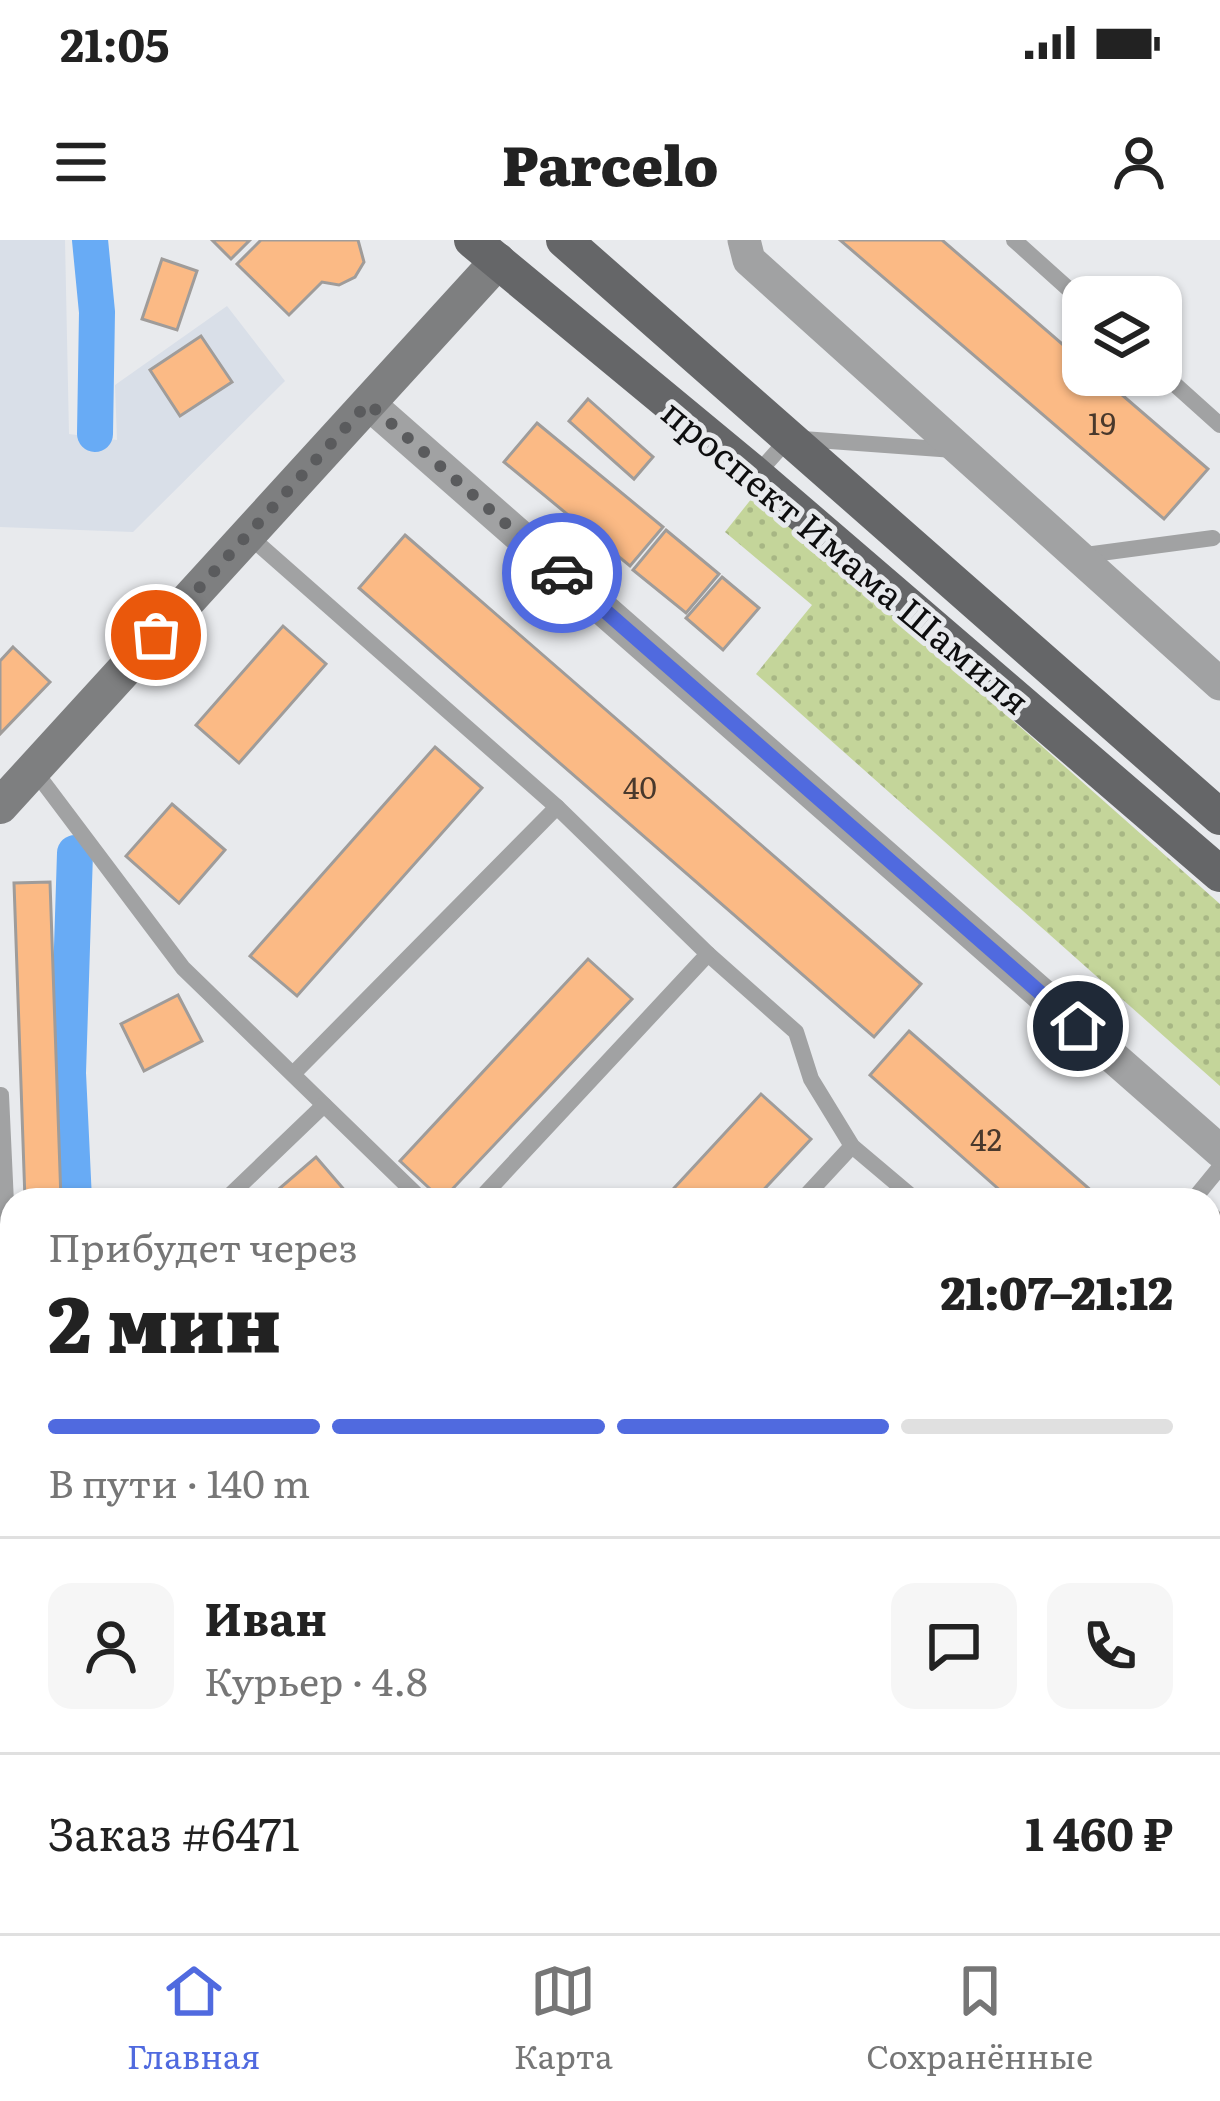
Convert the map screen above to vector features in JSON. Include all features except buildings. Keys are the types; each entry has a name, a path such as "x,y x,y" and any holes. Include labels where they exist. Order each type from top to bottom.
{"main road":[{"name":"проспект Имама Шамиля","path":"564,240 1220,817"},
{"name":"проспект Имама Шамиля","path":"497,245 1220,874"}],"street":[{"path":"744,240 749,260 1220,684"},
{"path":"0,806 368,403 497,245"},
{"path":"368,403 1220,1151"}],"lane":[{"path":"1014,240 1062,283"},
{"path":"1182,391 1220,425"},
{"path":"756,475 789,438 961,451"},
{"path":"248,534 557,807 796,1032 811,1079 852,1146 902,1188"},
{"path":"1078,556 1218,538"},
{"path":"34,769 183,968 410,1188"},
{"path":"293,1074 557,807"},
{"path":"490,1188 708,954"},
{"path":"0,1076 5,1188"},
{"path":"238,1188 325,1105"},
{"path":"813,1188 852,1146"}],"shaded area":[{"path":"0,240 65,240 69,434 117,440 115,385 227,306 285,381 133,532 0,527"}],"green space":[{"path":"756,493 1220,904 1220,1086 756,674 812,605 725,532"}],"waterway":[{"path":"90,240 97,312 95,434"},
{"path":"73,1188 68,1073 75,853"}],"way so far":[{"path":"156,635 368,403 562,573"}],"route":[{"path":"562,573 1078,1026"}]}
